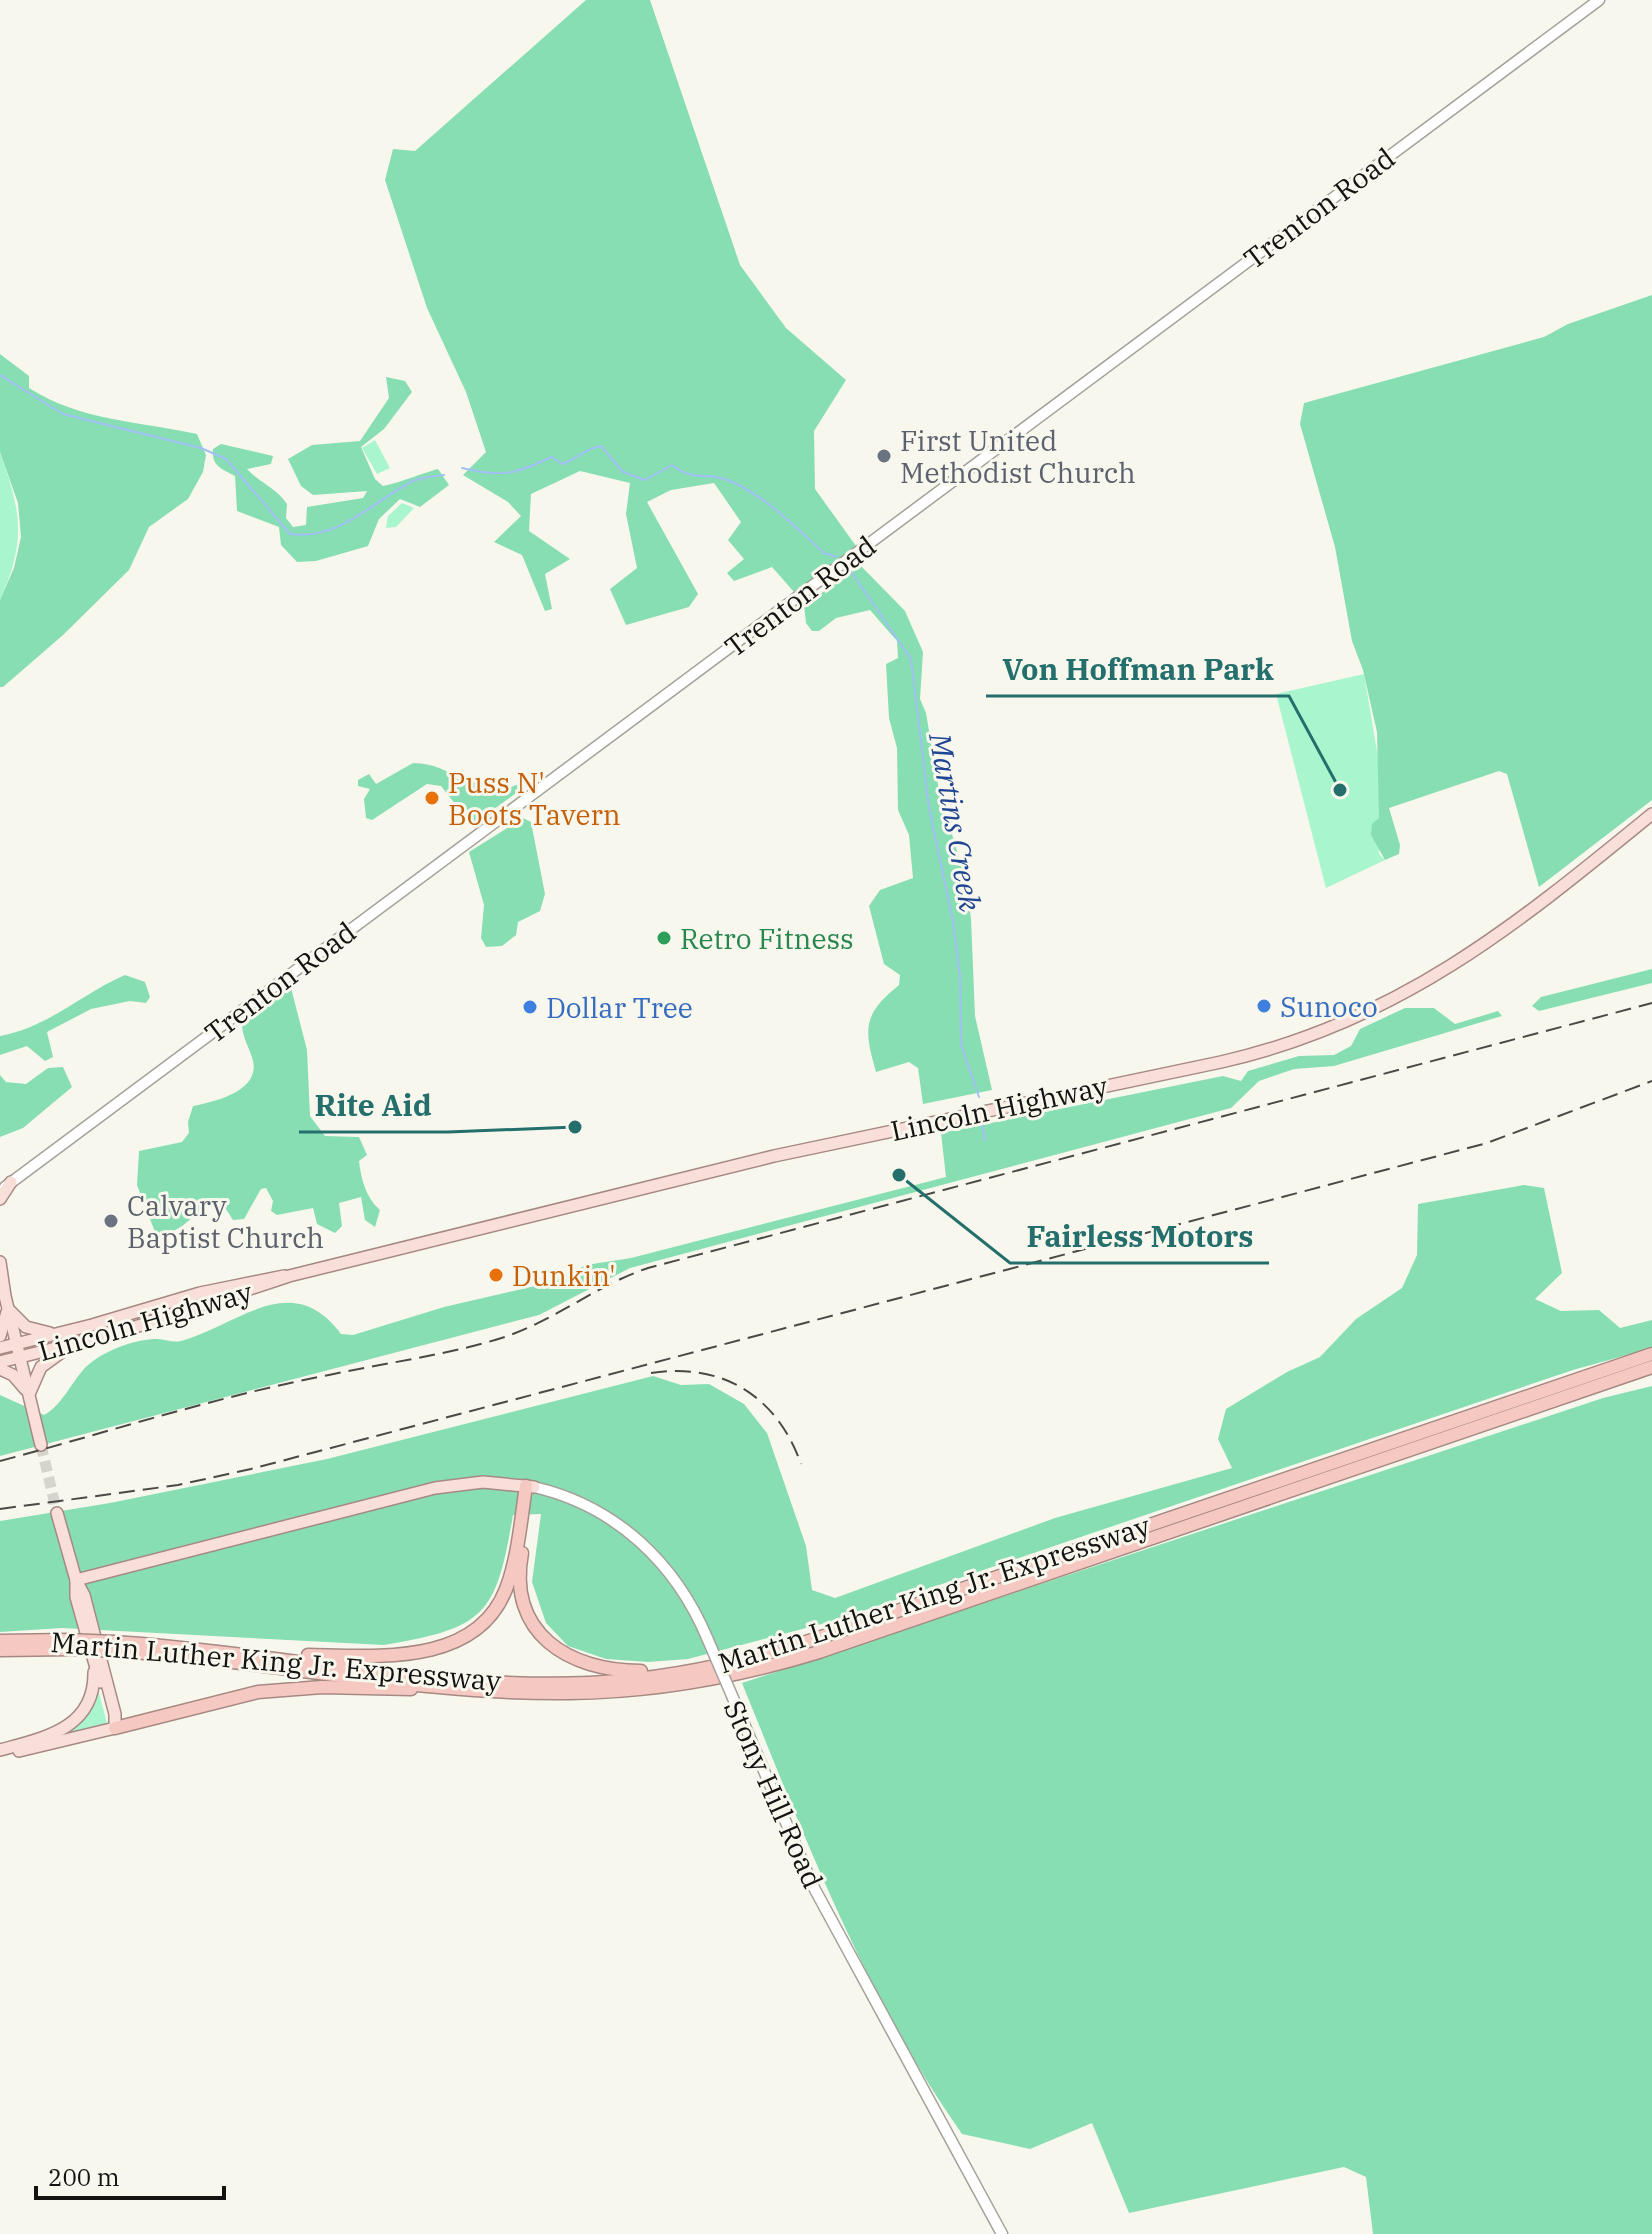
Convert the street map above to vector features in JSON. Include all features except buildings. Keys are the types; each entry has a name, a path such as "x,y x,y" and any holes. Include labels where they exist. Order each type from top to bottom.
{"highway":[{"name":"Martin Luther King Jr. Expressway","path":"0,1641 230,1653 521,1683 613,1681 704,1669 815,1639 1652,1354"},
{"name":"Martin Luther King Jr. Expressway","path":"115,1647 498,1691 567,1693 637,1690 774,1665 1652,1367"},
{"path":"530,1486 519,1584 529,1617 547,1642 570,1658 607,1669 704,1669"},
{"path":"230,1653 392,1655 437,1648 464,1637 492,1614 505,1591 530,1486"},
{"name":"Martin Luther King Jr. Expressway","path":"0,1650 70,1645"},
{"path":"115,1728 218,1700 273,1690 339,1687 498,1691"}],"main road":[{"name":"Trenton Road","path":"4,1186 1599,0"},
{"name":"Lincoln Highway","path":"0,1362 72,1345 289,1276 774,1156 1221,1062 1283,1046 1371,1011 1456,965 1518,923 1652,814"},
{"path":"0,1199 4,1186"},
{"path":"0,1262 4,1297 41,1445"},
{"name":"Lincoln Highway","path":"0,1348 268,1276 289,1276"},
{"path":"4,1297 26,1327 61,1333"},
{"path":"0,1336 4,1297"},
{"path":"29,1396 33,1380 41,1367 72,1345"},
{"path":"0,1369 19,1380 29,1396"},
{"name":"Stony Hill Road","path":"76,1580 447,1485 483,1482 530,1486 595,1509 641,1541 677,1582 708,1640 831,1920 1002,2234"},
{"path":"57,1513 76,1580 84,1595 115,1714 115,1728"},
{"path":"76,1580 76,1597 93,1664 115,1728"},
{"path":"0,1753 53,1735 74,1723 92,1695 93,1664"},
{"path":"0,1753 115,1728"}],"green space":[{"path":"586,0 650,0 740,265 786,328 846,380 814,431 815,489 856,546 794,592 772,567 734,581 727,573 744,559 728,540 741,522 714,483 671,490 647,502 698,594 689,607 626,625 610,589 637,568 626,514 630,483 580,471 531,494 529,531 570,559 545,574 552,609 545,611 522,555 494,542 521,516 508,502 463,475 486,452 466,392 427,308 385,180 393,149 415,151"},
{"path":"1652,295 1652,800 1539,887 1507,774 1499,771 1389,808 1400,845 1399,854 1385,860 1371,835 1372,824 1379,818 1377,732 1363,670 1352,641 1335,547 1300,424 1304,403 1544,337 1568,324"},
{"path":"0,354 29,376 29,388 49,399 89,414 197,434 206,455 203,472 188,499 149,527 129,570 63,635 3,687 0,687 0,600 14,568 21,537 18,503 0,452"},
{"path":"386,377 405,381 412,392 384,429 361,447 375,479 383,486 438,469 449,485 420,507 400,499 379,519 368,546 316,561 297,562 281,545 279,527 237,511 235,476 216,463 213,449 221,444 273,456 271,464 247,469 283,498 287,504 286,518 293,527 306,525 307,507 363,498 367,491 313,495 301,486 288,459 312,445 360,441 389,398"},
{"path":"375,440 390,468 377,474 362,448"},
{"path":"0,452 13,492 18,526 14,560 0,600"},
{"path":"402,503 414,508 396,527 386,528 388,516"},
{"path":"861,566 905,611 923,652 920,699 926,713 939,790 964,875 971,918 975,1016 992,1090 923,1104 918,1068 909,1062 876,1072 868,1033 872,1014 899,985 900,975 884,964 869,906 880,890 913,878 909,835 898,810 897,748 889,718 886,664 898,658 897,641 870,610 836,618 819,631 812,631 806,623 804,605"},
{"path":"1364,674 1379,763 1379,854 1385,860 1326,888 1276,694"},
{"path":"413,763 440,768 462,783 490,781 509,788 523,782 527,785 475,823 471,813 460,810 441,786 427,784 372,820 366,818 364,799 370,789 358,786 358,780 369,774 376,784"},
{"path":"523,818 531,822 545,894 540,911 518,922 516,935 502,946 486,947 481,938 484,905 469,852"},
{"path":"1652,969 1652,983 1539,1011 1532,1006 1541,997"},
{"path":"125,975 145,982 150,997 146,1003 130,1001 91,1009 47,1032 53,1057 45,1061 27,1046 0,1055 0,1036 18,1032 49,1018"},
{"path":"290,984 307,1050 310,1116 325,1136 359,1137 367,1155 359,1161 363,1181 371,1200 380,1210 375,1227 365,1220 361,1197 339,1203 342,1226 335,1233 317,1224 313,1208 277,1215 271,1211 273,1201 266,1188 261,1189 244,1219 233,1220 222,1203 213,1204 174,1231 155,1232 137,1185 139,1151 182,1142 189,1133 188,1122 193,1106 234,1093 250,1080 253,1061 242,1024"},
{"path":"1405,1008 1434,1008 1455,1024 1498,1011 1502,1016 1334,1066 1294,1069 1259,1081 1231,1108 630,1268 539,1315 0,1456 0,1395 44,1415 58,1404 86,1367 124,1346 149,1339 181,1341 244,1314 284,1303 303,1305 322,1315 341,1334 353,1335 444,1307 552,1282 586,1265 631,1258 946,1177 941,1133 1223,1076 1241,1081 1248,1071 1299,1056 1334,1055 1351,1046 1360,1029"},
{"path":"63,1067 72,1087 23,1128 0,1137 0,1075 6,1082 26,1084 48,1068"},
{"path":"1524,1185 1544,1188 1562,1273 1535,1299 1561,1311 1599,1310 1620,1328 1652,1320 1652,1348 1573,1370 833,1621 688,1659 648,1662 606,1659 568,1646 546,1623 532,1582 541,1514 513,1515 500,1575 492,1596 480,1611 465,1623 418,1639 384,1645 62,1628 0,1632 0,1521 110,1503 327,1459 653,1376 681,1385 709,1384 744,1404 767,1433 806,1546 812,1590 835,1598 1055,1518 1232,1468 1218,1439 1226,1409 1287,1372 1320,1357 1356,1319 1402,1288 1417,1255 1418,1204"},
{"path":"1652,1386 1652,2234 1373,2234 1366,2177 1344,2167 1129,2213 1092,2123 1030,2149 962,2134 927,2081 866,1972 814,1857 742,1683 1603,1398"},
{"path":"95,1693 99,1693 107,1723 63,1737"}],"waterway":[{"name":"Martins Creek","path":"0,375 63,414 201,448 226,459 290,534 308,535 340,526 413,481 444,475"},
{"name":"Martins Creek","path":"462,468 508,473 552,457 562,464 601,446 623,472 645,480 672,465 687,474 730,481 768,504 824,553 837,557"},
{"name":"Martins Creek","path":"850,570 911,659 929,808 953,921 960,976 961,1044 979,1097"},
{"name":"Martins Creek","path":"982,1122 985,1140"}],"tunnel":[{"path":"41,1445 57,1513"}],"railway":[{"path":"0,1461 246,1393 495,1340 535,1325 648,1268 1652,1003"},
{"path":"0,1509 178,1485 251,1469 1487,1143 1652,1081"},
{"path":"651,1373 701,1373 744,1389 762,1402 777,1420 791,1440 801,1464"}],"place":[{"name":"First United Methodist Church","path":"884,456"},
{"name":"Von Hoffman Park","path":"1340,790"},
{"name":"Puss N' Boots Tavern","path":"432,798"},
{"name":"Retro Fitness","path":"664,938"},
{"name":"Sunoco","path":"1264,1006"},
{"name":"Dollar Tree","path":"530,1007"},
{"name":"Rite Aid","path":"575,1127"},
{"name":"Fairless Motors","path":"899,1175"},
{"name":"Calvary Baptist Church","path":"111,1221"},
{"name":"Dunkin'","path":"496,1275"}]}
